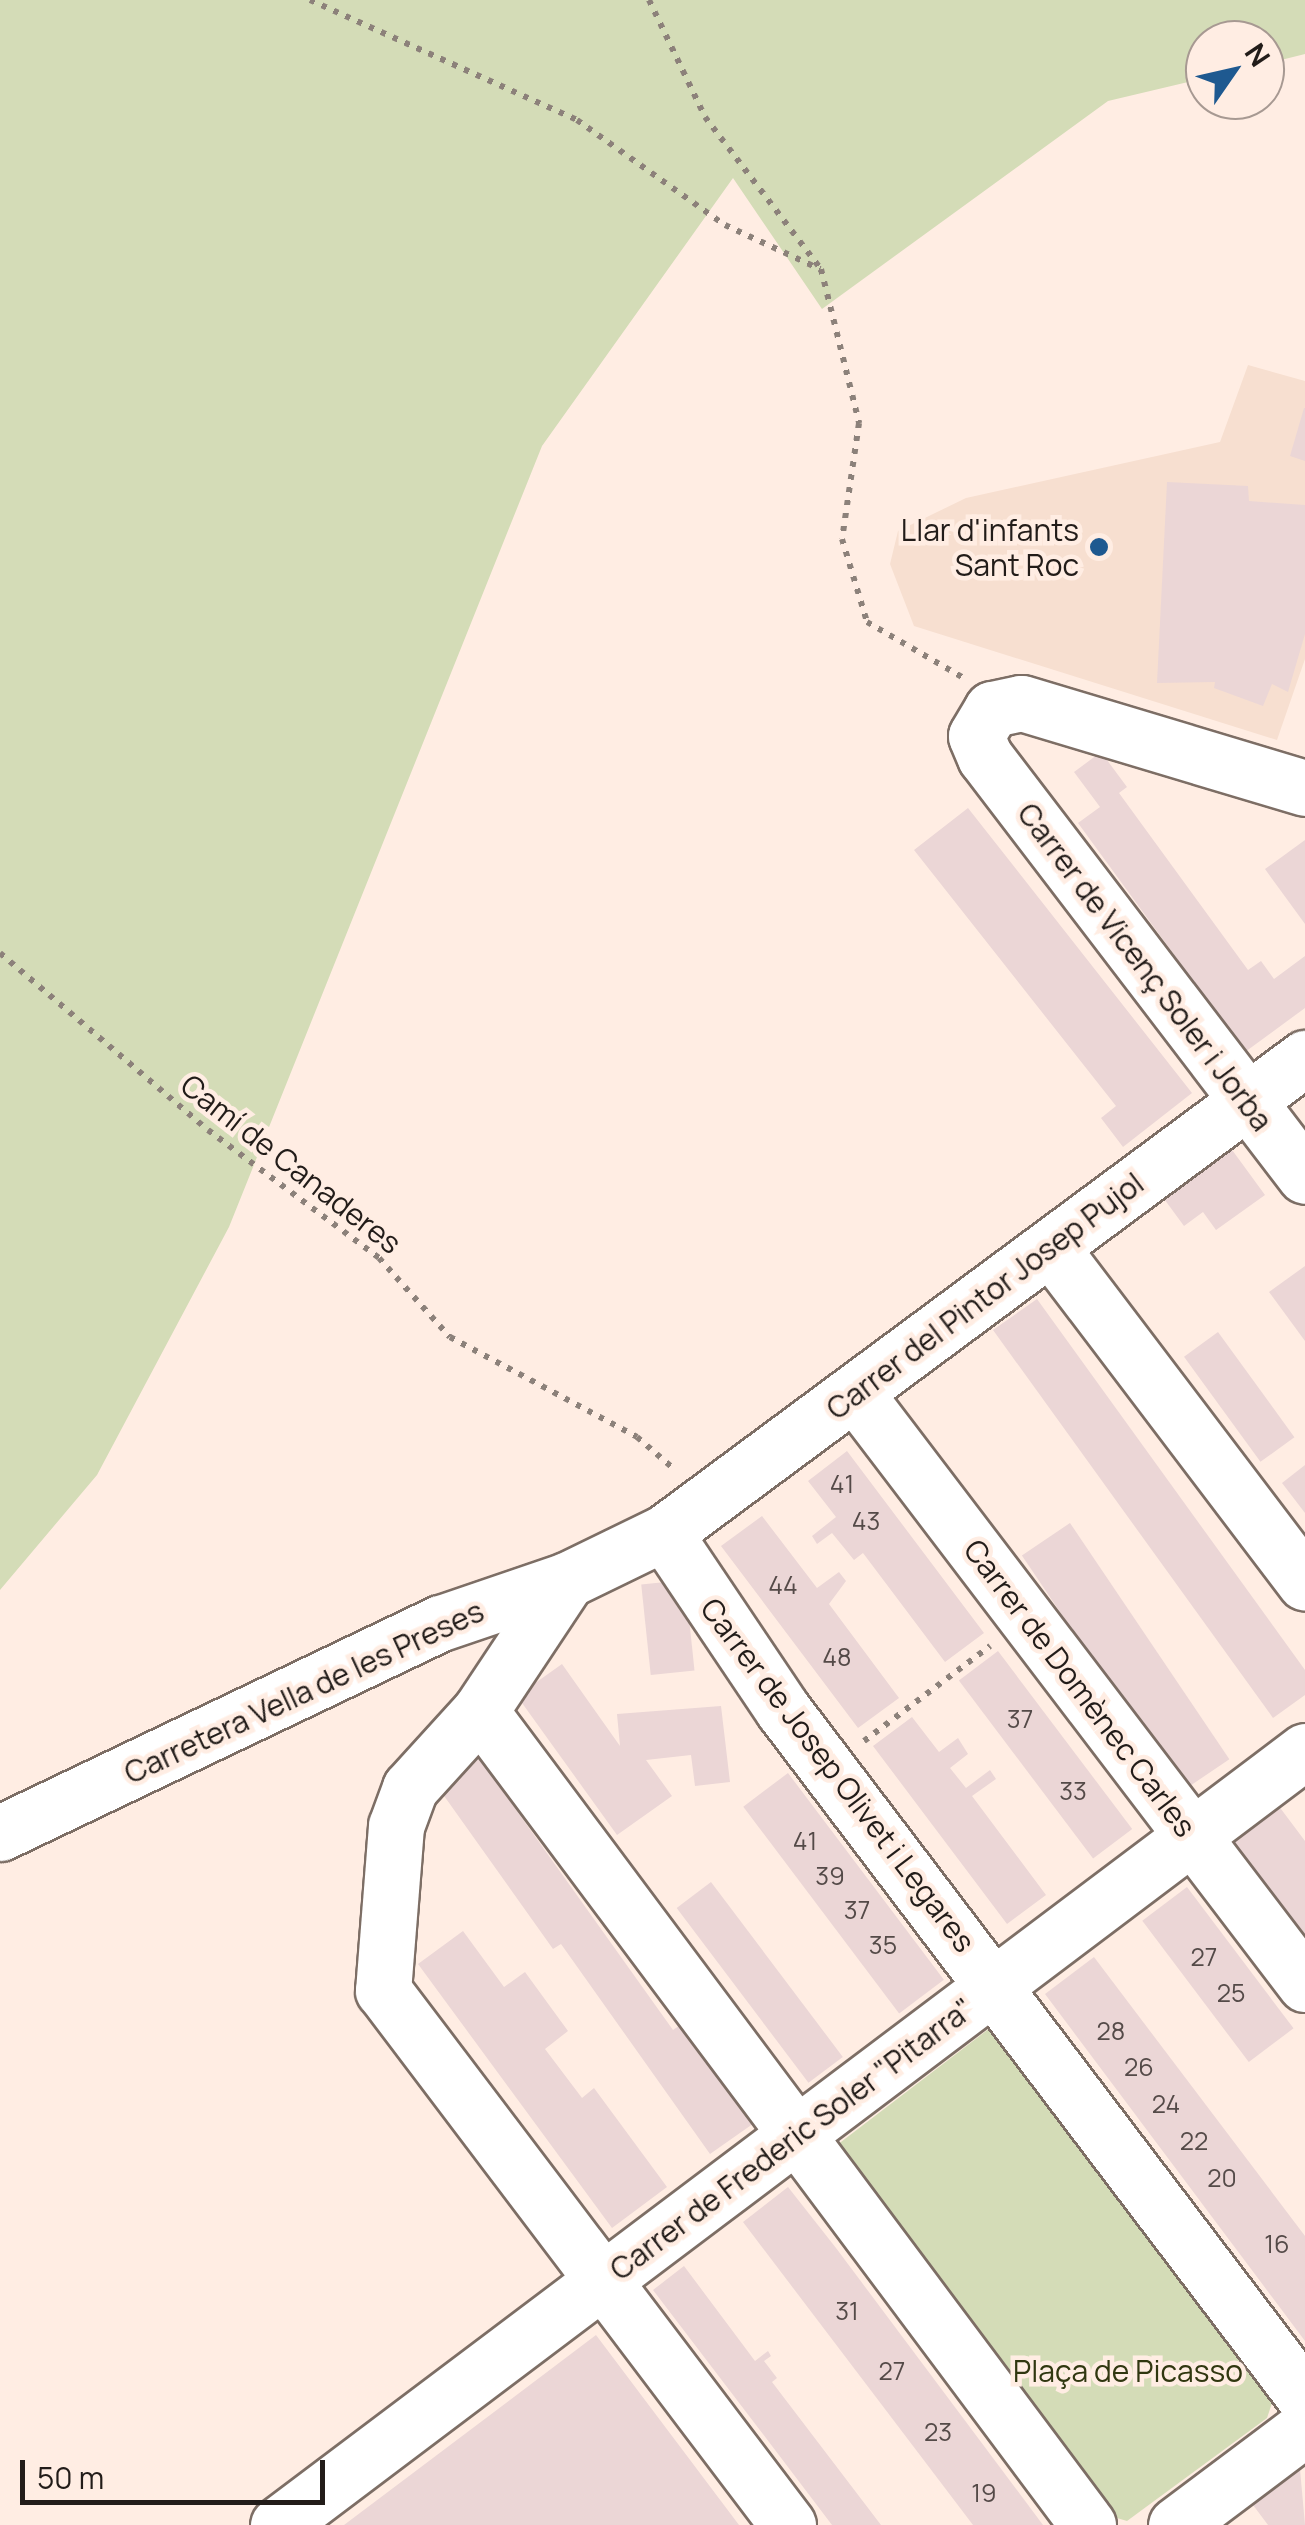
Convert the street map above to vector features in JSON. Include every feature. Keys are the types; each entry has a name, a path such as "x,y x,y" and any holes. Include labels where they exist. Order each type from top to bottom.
{"street":[{"name":"Carrer de Vicenç Soler i Jorba","path":"1006,702 980,719 976,736 985,757 1305,1176"},
{"path":"1006,702 1305,788"},
{"name":"Carrer del Pintor Josep Pujol","path":"682,1520 1305,1058"},
{"path":"1051,1248 1305,1583"},
{"name":"Carrer de Domènec Carles","path":"855,1393 1305,1984"},
{"name":"Carretera Vella de les Preses","path":"0,1833 441,1623 567,1580 682,1520"},
{"name":"Carrer de Josep Olivet i Legares","path":"682,1520 752,1668 1305,2398"},
{"path":"567,1580 480,1711 410,1788 396,1826 383,1990 788,2525"},
{"path":"480,1711 1088,2525"},
{"name":"Carrer de Frederic Soler \"Pitarra\"","path":"278,2525 1305,1751"},
{"path":"1176,2525 1305,2428"}],"path":[{"path":"310,0 577,120 725,225 821,269"},
{"path":"649,0 705,117 821,269 859,423 842,539 867,622 1006,702"},
{"name":"Camí de Canaderes","path":"0,953 208,1130 380,1258 450,1337 637,1437 675,1470 682,1520"},
{"path":"828,1768 1026,1618"}],"shaded area":[{"name":"Llar d'infants Sant Roc","path":"1248,365 1305,381 1305,659 1277,740 914,626 890,564 898,531 966,498 1220,442"}],"green space":[{"path":"0,0 1305,0 1305,54 1285,59 1285,20 1185,20 1185,83 1108,101 822,309 733,178 542,446 229,1227 97,1475 0,1590"},
{"name":"Plaça de Picasso","path":"990,2028 1272,2403 1267,2418 1127,2521 1117,2518 837,2145"}],"building":[{"path":"1305,408 1305,461 1290,456"},
{"path":"1167,482 1248,486 1249,501 1305,505 1305,634 1288,692 1272,684 1263,706 1214,688 1215,682 1157,683"},
{"path":"1101,752 1127,787 1119,793 1248,970 1261,961 1274,979 1305,956 1305,1008 1245,1052 1078,823 1100,807 1074,772"},
{"path":"968,808 1192,1093 1123,1147 1101,1118 1116,1106 914,850"},
{"path":"1305,840 1305,924 1265,869"},
{"path":"1227,1143 1265,1195 1216,1230 1203,1212 1184,1226 1159,1192"},
{"path":"1305,1266 1305,1341 1269,1292"},
{"path":"1037,1299 1305,1670 1305,1695 1273,1718 993,1330"},
{"path":"1218,1332 1294,1437 1260,1462 1184,1357"},
{"path":"847,1451 984,1633 945,1662 863,1553 854,1560 832,1533 817,1544 812,1536 836,1517 808,1481"},
{"path":"1305,1465 1305,1513 1282,1483"},
{"path":"762,1516 817,1588 839,1572 846,1581 829,1604 899,1698 858,1728 721,1546"},
{"path":"1070,1523 1229,1759 1181,1792 1022,1555"},
{"path":"685,1580 695,1671 651,1675 641,1585"},
{"path":"998,1651 1132,1829 1093,1859 959,1680"},
{"path":"562,1664 620,1746 617,1714 721,1706 730,1782 695,1786 691,1755 646,1760 672,1796 617,1835 517,1696"},
{"path":"912,1717 939,1752 958,1738 968,1754 950,1768 966,1788 990,1770 996,1779 972,1796 1046,1895 1007,1924 873,1746"},
{"path":"472,1748 673,2030 686,2021 757,2121 710,2154 561,1944 553,1949 442,1793 460,1780 449,1764"},
{"path":"788,1773 944,1980 899,2014 743,1807"},
{"path":"1278,1805 1305,1841 1305,1948 1226,1845"},
{"path":"711,1882 843,2057 808,2083 677,1908"},
{"path":"1187,1887 1294,2028 1249,2062 1142,1921"},
{"path":"463,1931 504,1987 525,1972 568,2031 545,2049 582,2098 594,2088 667,2187 612,2228 418,1964"},
{"path":"1094,1957 1305,2236 1305,2341 1045,1994"},
{"path":"788,2187 1043,2525 973,2525 743,2222"},
{"path":"684,2266 755,2361 768,2351 771,2356 764,2361 777,2378 772,2382 881,2525 832,2525 653,2290"},
{"path":"596,2335 739,2525 344,2525 425,2464"},
{"path":"1300,2469 1305,2525 1268,2525 1253,2505"}],"place":[{"name":"Llar d'infants Sant Roc","path":"1099,547"}]}
